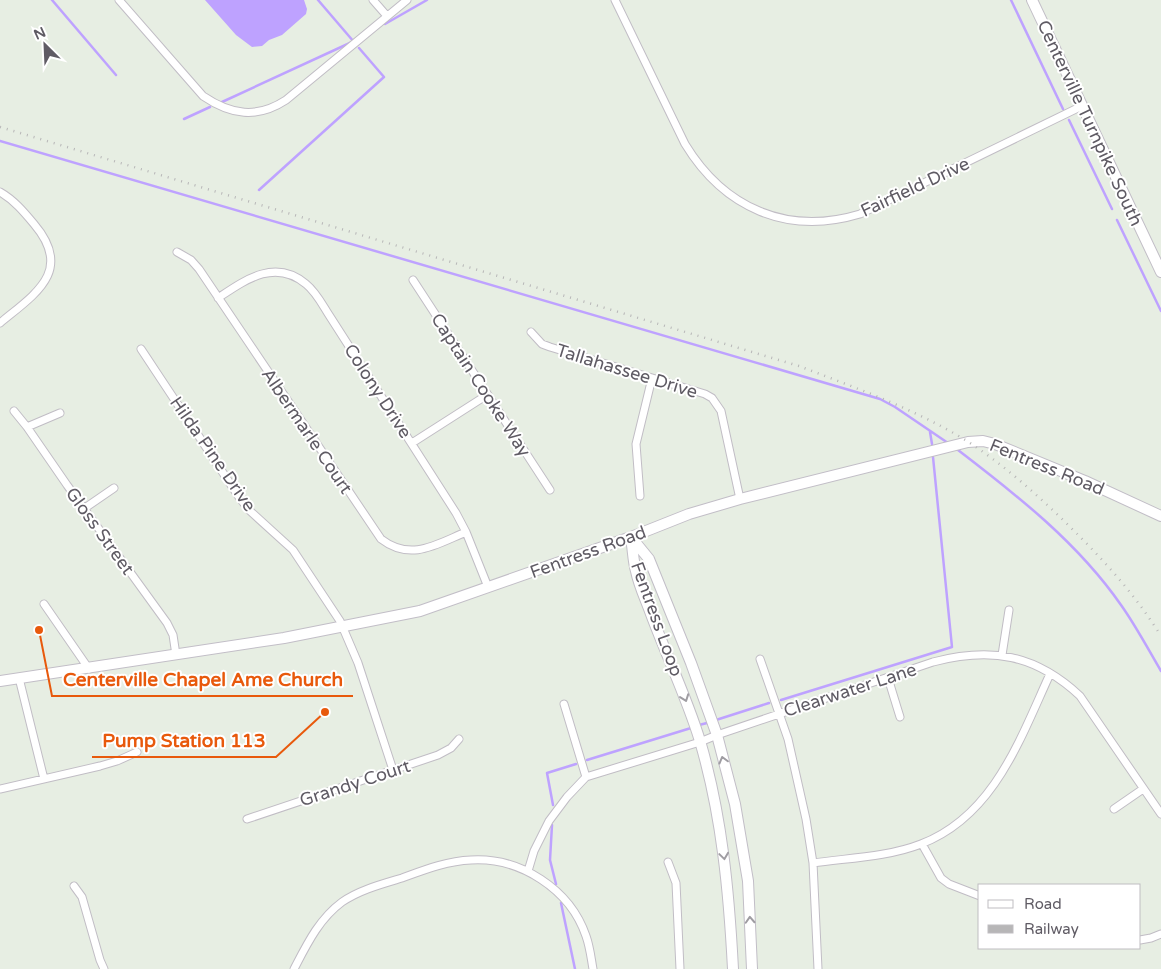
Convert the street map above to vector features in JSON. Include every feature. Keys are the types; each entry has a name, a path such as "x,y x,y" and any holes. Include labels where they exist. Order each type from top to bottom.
{"street":[{"path":"119,0 203,96 216,105 231,110 247,112 264,110 286,100 407,0"},
{"path":"374,0 387,16"},
{"name":"Fairfield Drive","path":"615,0 685,144 696,162 726,192 743,203 780,218 827,221 860,214 1082,106"},
{"name":"Centerville Turnpike South","path":"1032,0 1161,272"},
{"path":"0,192 13,201 40,232 49,247 51,261 48,277 44,283 0,323"},
{"name":"Albermarle Court","path":"177,252 191,260 199,269 381,539 396,549 413,551 433,546 466,532"},
{"name":"Colony Drive","path":"218,298 243,281 263,273 293,276 306,284 318,297 447,498 466,532 488,588"},
{"name":"Captain Cooke Way","path":"413,280 550,490"},
{"name":"Tallahassee Drive","path":"531,332 542,344 550,347 705,394 717,404 721,411 740,499"},
{"name":"Hilda Pine Drive","path":"141,349 239,497 250,510 293,550 344,628 358,662 393,770"},
{"path":"640,496 636,444 652,378"},
{"path":"412,443 487,394"},
{"name":"Gloss Street","path":"14,411 28,427 167,622 173,635 176,655"},
{"path":"28,427 60,413"},
{"name":"Fentress Road","path":"0,681 344,628 420,612 631,537 689,514 740,499 947,446 979,441 995,444 1024,455 1161,516"},
{"path":"85,508 114,488"},
{"name":"Fentress Loop","path":"631,537 650,559 691,663 716,735 735,804 748,880 752,969"},
{"name":"Fentress Loop","path":"631,537 636,571 684,694 700,742 717,813 730,904 733,969"},
{"path":"44,604 88,668"},
{"path":"1002,655 1009,610"},
{"name":"Clearwater Lane","path":"528,871 534,851 549,821 567,797 586,777 700,742 716,735 952,657 970,655 1002,655 1032,664 1066,683 1080,696 1161,814"},
{"path":"760,659 788,739 798,778 813,863 818,969"},
{"path":"813,863 896,852 922,844 960,822 972,812 997,782 1009,762 1050,674"},
{"path":"19,678 44,779"},
{"path":"888,678 900,717"},
{"path":"564,704 586,777"},
{"name":"Grandy Court","path":"247,818 445,752 459,739"},
{"path":"0,789 100,766 137,752"},
{"path":"1114,810 1143,789"},
{"path":"922,844 941,878 949,884 978,895"},
{"path":"294,969 309,938 342,902 362,892 426,869 471,860 496,861 528,871 553,888 572,908 586,934 593,969"},
{"path":"668,862 676,883 680,969"},
{"path":"74,886 82,897 104,969"},
{"path":"1141,940 1161,934"}],"shaded area":[{"path":"205,0 304,0 307,9 306,14 282,35 269,40 262,46 252,47 236,35"}],"waterway":[{"path":"52,0 116,75"},
{"path":"318,0 354,42"},
{"path":"385,24 427,0"},
{"path":"1011,0 1063,109"},
{"path":"222,102 352,42"},
{"path":"259,190 384,77 359,48"},
{"path":"184,119 210,107"},
{"path":"1069,120 1112,209"},
{"path":"0,141 880,399 948,443"},
{"path":"1117,220 1161,311"},
{"path":"930,432 932,444"},
{"path":"958,450 1025,503 1086,561 1104,582 1137,629 1161,671"},
{"path":"781,700 952,647 933,457"},
{"path":"716,720 769,703"},
{"path":"699,725 707,723"},
{"path":"587,760 691,728"},
{"path":"553,805 547,773 576,764"},
{"path":"552,825 550,860 556,884"},
{"path":"561,903 575,969"}],"railway":[{"path":"0,127 799,366 906,409 947,429 980,449 1039,497 1102,559 1139,604 1161,636"}],"place":[{"name":"Centerville Chapel Ame Church","path":"39,630"},
{"name":"Pump Station 113","path":"325,712"}]}
